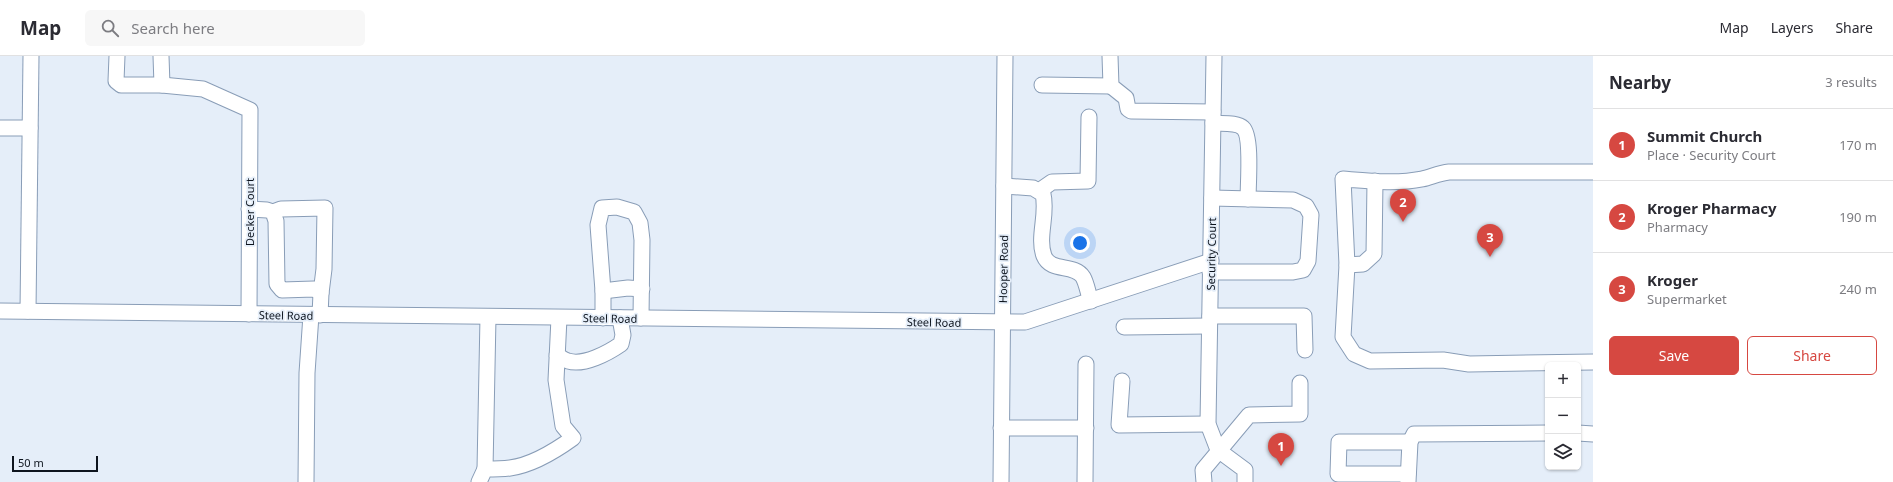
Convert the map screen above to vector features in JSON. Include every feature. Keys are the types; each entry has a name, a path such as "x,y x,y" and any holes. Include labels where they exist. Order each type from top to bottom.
{"street":[{"path":"28,311 31,56"},
{"path":"117,56 116,81 121,85 162,85 161,56"},
{"name":"Hooper Road","path":"1001,482 1006,56"},
{"path":"1110,56 1111,86"},
{"name":"Security Court","path":"1214,56 1208,424 1218,450"},
{"name":"Decker Court","path":"162,85 203,90 250,110 249,314"},
{"path":"1042,85 1111,86 1126,98 1128,109 1131,111 1213,118 1243,127 1248,142 1248,199"},
{"path":"1039,191 1052,182 1088,181 1089,117"},
{"path":"0,128 30,128"},
{"path":"1593,172 1449,172 1436,173 1423,179 1375,181 1343,179 1347,265 1343,337 1354,354 1370,361 1443,360 1469,364 1593,362"},
{"path":"1347,265 1363,264 1374,254 1375,181"},
{"path":"1004,186 1024,187 1039,191 1044,198 1042,246 1044,257 1053,266 1077,272 1083,278 1091,301"},
{"name":"Steel Road","path":"0,311 1025,322 1211,266 1293,272 1303,270 1308,261 1311,215 1306,206 1293,200 1212,198"},
{"path":"603,318 604,291 598,225 602,208 617,207 634,212 640,223 642,289 641,318"},
{"path":"249,209 267,210 273,212 281,209 325,208 324,269 321,293 315,315 307,373 306,482"},
{"path":"273,212 276,221 277,284 282,290 314,289 321,293"},
{"path":"604,291 628,288 642,289"},
{"path":"488,316 482,476 533,461 556,450 573,438 563,426 556,380 559,318"},
{"path":"1124,328 1210,321 1304,316 1304,350"},
{"path":"557,355 569,362 589,360 609,352 621,344 623,335 620,318"},
{"path":"1085,482 1086,364"},
{"path":"1122,381 1119,425 1208,424"},
{"path":"1204,482 1203,470 1218,450 1249,415 1300,414 1300,383"},
{"path":"1001,428 1086,428"},
{"path":"1410,442 1339,442 1338,474 1408,478 1410,442 1414,434 1545,433"},
{"path":"1581,433 1593,434"},
{"path":"1218,450 1245,470 1245,482"}],"place":[{"name":"Kroger Pharmacy","path":"1403,222"},
{"name":"Kroger","path":"1490,257"},
{"name":"Summit Church","path":"1281,466"}]}
